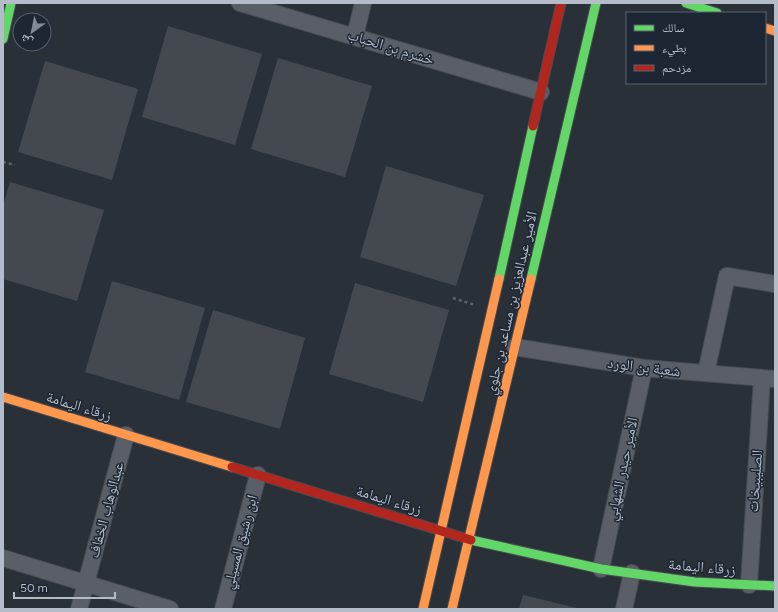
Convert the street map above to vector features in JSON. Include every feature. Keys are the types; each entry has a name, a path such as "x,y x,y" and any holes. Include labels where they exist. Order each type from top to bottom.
{"main road":[{"path":"3,39 11,3"},
{"name":"الأمير عبدالعزيز بن مساعد بن جلوي","path":"422,609 562,3"},
{"name":"الأمير عبدالعزيز بن مساعد بن جلوي","path":"452,609 596,3"},
{"path":"686,3 714,12"},
{"name":"زرقاء اليمامة","path":"3,397 468,539 601,569 695,582 775,586"}],"street":[{"name":"خشرم بن الحباب","path":"240,3 541,92"},
{"path":"355,36 363,3"},
{"path":"706,373 727,276 775,284"},
{"name":"شعبة بن الورد","path":"515,347 644,368 768,378"},
{"name":"الأمير حيدر الشهابي","path":"601,569 644,368"},
{"name":"الصليبيخات","path":"749,585 768,378"},
{"name":"عبدالوهاب الخفاف","path":"79,609 126,434"},
{"name":"ابن رشيق المسيلي","path":"223,609 258,475"},
{"path":"3,558 170,609"},
{"path":"624,609 632,573"}],"path":[{"path":"3,162 15,166"},
{"path":"453,298 492,310"}],"building":[{"path":"168,26 262,54 235,145 142,117"},
{"path":"278,58 372,86 345,177 251,149"},
{"path":"45,61 138,89 112,180 18,152"},
{"path":"386,166 484,195 456,286 360,257"},
{"path":"10,182 104,210 77,301 3,279 3,206"},
{"path":"112,281 205,308 179,400 85,372"},
{"path":"355,283 449,310 423,402 329,374"},
{"path":"213,310 305,338 280,429 186,402"},
{"path":"523,595 577,608 577,609 519,609"}],"traffic: fast":[{"path":"3,39 11,3"},
{"path":"531,279 596,3"},
{"path":"686,3 714,12"},
{"path":"499,279 533,126"},
{"path":"471,540 601,569 695,582 775,586"}],"traffic: slow":[{"path":"766,28 775,31"},
{"path":"423,609 499,279"},
{"path":"452,609 531,279"},
{"path":"3,397 232,467"}],"traffic: jam":[{"path":"533,126 561,3"},
{"path":"232,467 471,540"}]}
